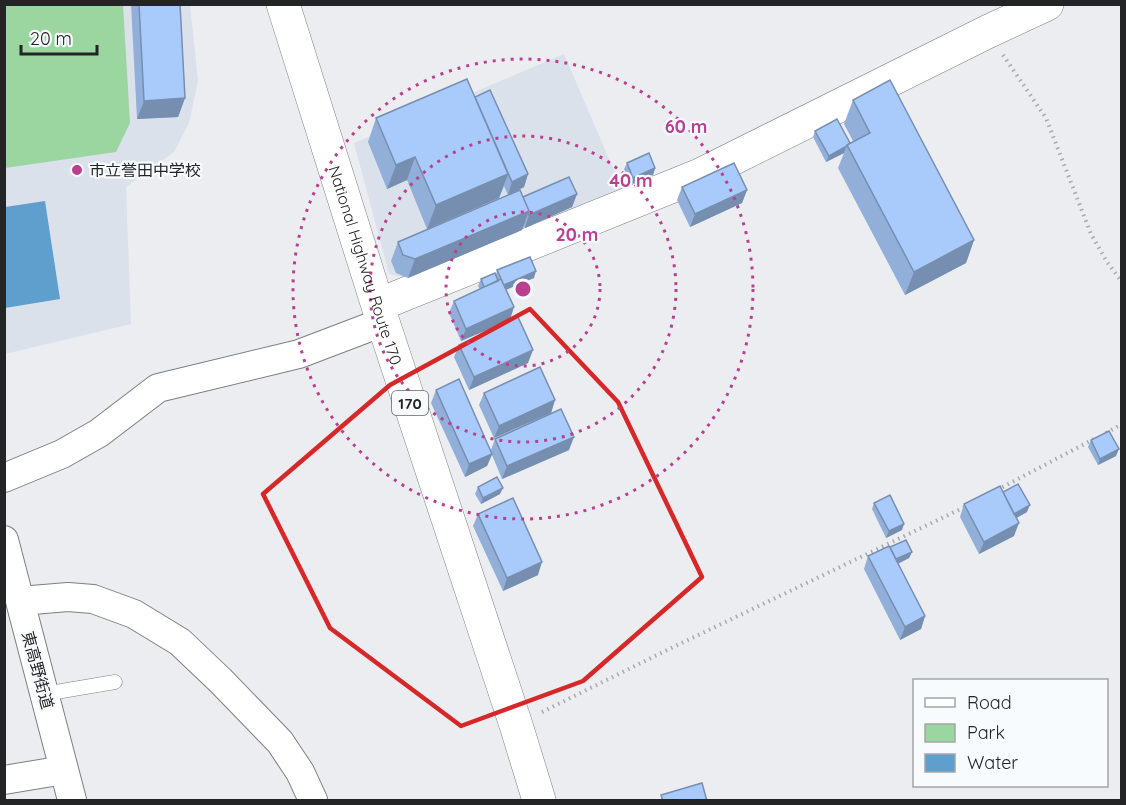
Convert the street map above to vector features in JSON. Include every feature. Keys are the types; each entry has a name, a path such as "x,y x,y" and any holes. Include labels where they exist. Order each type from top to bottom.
{"main road":[{"name":"National Highway Route 170","path":"283,4 539,801"},
{"path":"381,313 700,175 1047,4"}],"street":[{"path":"4,478 62,454 99,433 158,388 299,354 381,313"},
{"name":"東高野街道","path":"4,540 72,801"},
{"path":"20,601 68,597 93,599 134,614 180,642 280,742 300,772 313,801"},
{"path":"4,780 64,770"}],"lane":[{"path":"44,694 115,682"}],"path":[{"path":"987,32 1046,118 1091,234 1122,282"},
{"path":"996,490 1122,424"},
{"path":"516,725 975,502"}],"highlighted area":[{"path":"530,309 618,402 702,577 583,681 461,726 330,628 263,494 390,385"}],"shaded area":[{"name":"市立誉田中学校","path":"4,5 190,5 198,81 189,123 174,152 126,187 131,324 5,354"},
{"path":"564,54 622,189 415,280 389,274 354,143"}],"green space":[{"path":"4,5 123,5 130,123 116,152 5,168"}],"water":[{"path":"45,201 60,299 5,308 5,207"}],"building":[{"path":"139,4 180,4 185,98 144,101"},
{"path":"467,79 508,174 436,205 415,157 396,165 376,118"},
{"path":"890,80 974,240 914,272 847,145 870,133 853,100"},
{"path":"490,90 528,174 512,182 475,97"},
{"path":"837,119 850,143 829,156 815,131"},
{"path":"649,153 655,168 633,178 627,163"},
{"path":"734,163 747,190 695,214 682,187"},
{"path":"569,177 577,194 529,215 523,197"},
{"path":"520,190 529,211 415,259 403,255 398,242"},
{"path":"530,257 536,271 504,285 497,270"},
{"path":"495,273 498,281 484,287 481,279"},
{"path":"501,279 514,307 466,329 454,301"},
{"path":"518,317 533,350 474,377 459,345"},
{"path":"540,367 555,400 499,426 484,393"},
{"path":"459,379 492,454 469,464 436,390"},
{"path":"561,409 574,437 507,466 495,439"},
{"path":"1109,431 1119,449 1100,459 1091,440"},
{"path":"497,477 503,488 483,498 478,487"},
{"path":"1018,484 1030,505 1014,514 1003,492"},
{"path":"1000,486 1019,523 984,542 964,504"},
{"path":"890,495 904,524 889,531 874,503"},
{"path":"513,498 542,562 507,578 478,514"},
{"path":"906,540 912,552 896,559 890,547"},
{"path":"889,546 925,616 905,627 868,556"},
{"path":"702,783 707,801 663,801 661,795"}],"place":[{"name":"市立誉田中学校","path":"77,170"}]}
